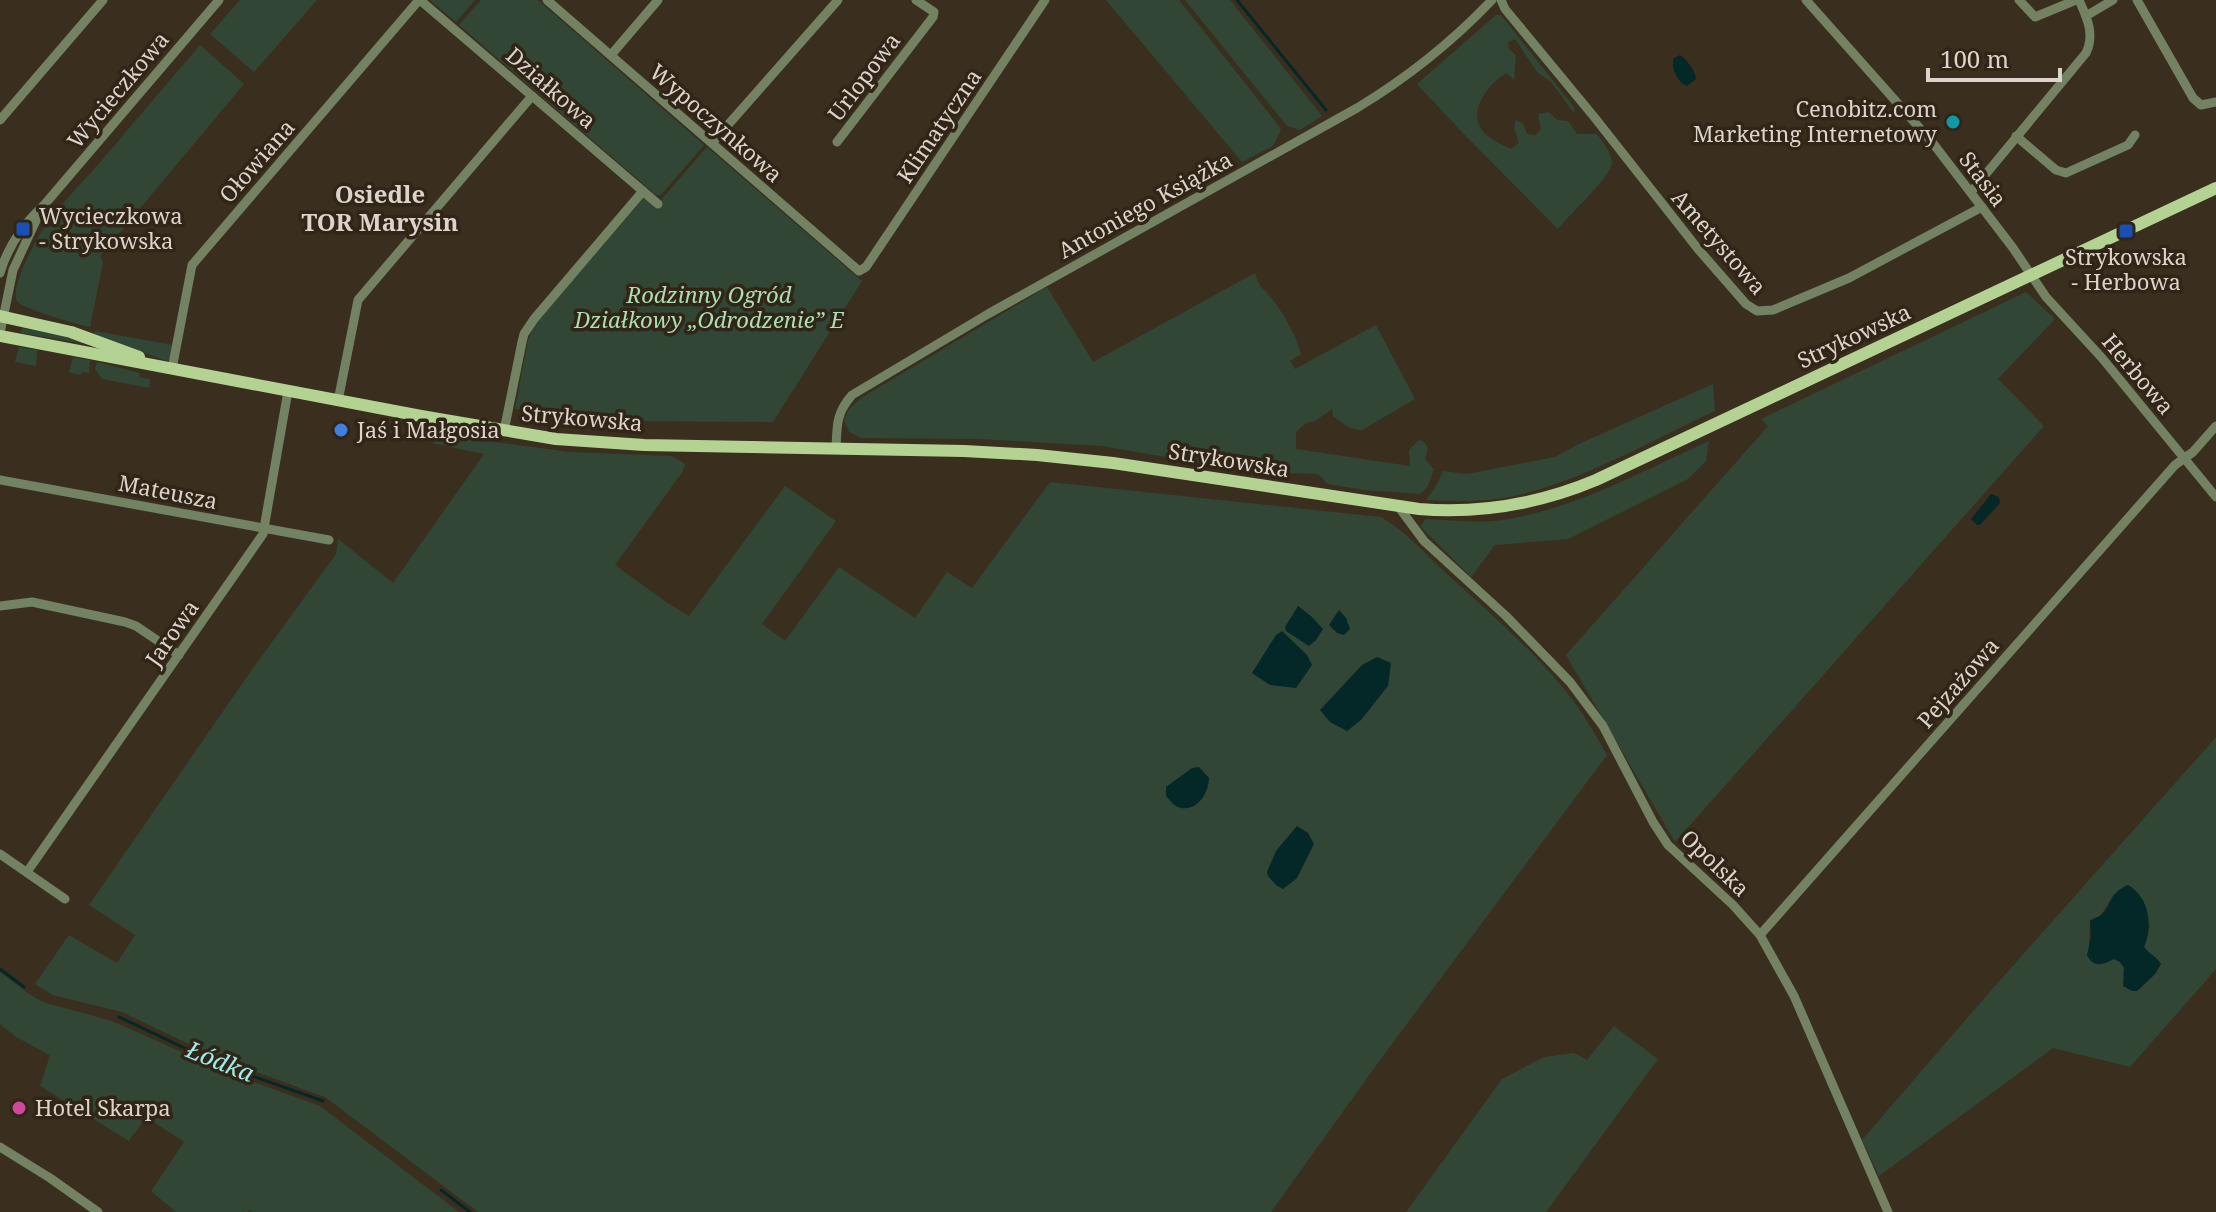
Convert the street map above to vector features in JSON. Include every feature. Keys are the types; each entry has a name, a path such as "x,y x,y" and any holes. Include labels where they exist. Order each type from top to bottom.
{"main road":[{"name":"Strykowska","path":"0,335 338,401 556,439 616,444 964,451 1075,458 1398,506 1440,511 1487,510 1580,487 2216,188"},
{"name":"Strykowska","path":"2,317 71,332 172,369"}],"street":[{"path":"0,120 103,0"},
{"name":"Wycieczkowa","path":"0,273 12,245 33,215 219,0"},
{"name":"Działkowa","path":"419,0 658,204"},
{"name":"Ołowiana","path":"172,369 192,265 419,0"},
{"name":"Wypoczynkowa","path":"547,0 856,270 861,270"},
{"path":"611,55 658,0"},
{"path":"712,143 838,0"},
{"name":"Urlopowa","path":"837,142 933,17 934,12 916,0"},
{"name":"Klimatyczna","path":"861,270 1045,0"},
{"name":"Antoniego Książka","path":"836,448 838,418 842,406 852,395 1040,284 1384,92 1464,29 1492,0"},
{"name":"Ametystowa","path":"1501,0 1505,9 1698,249 1746,304 1757,311 1773,310 1849,278 1982,207"},
{"name":"Stasia","path":"1806,0 1932,142 2032,275"},
{"path":"1971,192 2086,53 2091,37 2086,16 2077,0 2035,17 2019,0"},
{"path":"2086,16 2113,0"},
{"path":"2137,0 2193,98 2201,105 2216,102"},
{"path":"338,401 358,300 532,96"},
{"path":"2016,136 2056,170 2066,173 2128,145 2135,135"},
{"path":"504,431 524,334 643,191"},
{"name":"Wycieczkowa","path":"0,335 13,270 45,204"},
{"name":"Herbowa","path":"2032,275 2046,297 2102,358 2216,497"},
{"name":"Jarowa","path":"27,872 260,539 265,529 288,391"},
{"name":"Pejzażowa","path":"1760,935 2164,477 2193,452 2216,426"},
{"name":"Mateusza","path":"0,480 329,540"},
{"name":"Opolska","path":"1398,506 1424,541 1506,616 1570,682 1603,726 1668,845 1733,905 1760,935 1794,996 1888,1212"},
{"path":"0,606 32,602 125,622 179,655"},
{"path":"0,854 65,899"},
{"path":"0,1147 98,1212"}],"green space":[{"path":"240,0 317,0 254,72 210,34"},
{"path":"430,0 475,0 456,22"},
{"path":"481,0 538,0 704,145 661,195 656,195 459,25"},
{"path":"1106,0 1179,0 1279,126 1281,130 1273,146 1242,162"},
{"path":"1185,0 1230,0 1322,116 1300,130 1287,126"},
{"path":"1496,15 1501,15 1509,25 1574,107 1575,114 1551,82 1537,72 1515,39 1508,42 1509,49 1516,55 1514,80 1506,73 1483,96 1478,119 1483,131 1511,149 1519,143 1514,128 1516,120 1523,124 1527,134 1536,135 1541,129 1538,114 1549,112 1557,120 1568,121 1577,134 1597,134 1612,159 1605,177 1558,229 1417,84"},
{"path":"200,45 244,84 100,256 103,262 90,327 21,304 16,294 20,274 44,228"},
{"name":"Rodzinny Ogród Działkowy „Odrodzenie” E","path":"707,147 862,281 773,422 606,421 515,409 528,340 535,323 644,197 655,207"},
{"path":"1255,273 1296,340 1301,354 1290,361 1295,369 1376,325 1415,399 1362,430 1343,424 1333,416 1332,409 1296,432 1296,449 1410,466 1409,450 1419,440 1428,448 1425,459 1434,469 1428,486 1421,494 1364,490 1328,484 1318,474 1254,472 1102,446 980,439 860,438 849,432 844,420 849,409 861,398 1047,287 1093,362"},
{"path":"2026,292 2055,319 1998,379 2044,426 1675,842 1566,655 1768,426 1761,419"},
{"path":"22,328 65,336 92,345 21,333"},
{"path":"95,331 173,345 170,360 94,335"},
{"path":"19,347 37,350 36,366 15,362"},
{"path":"73,357 90,360 89,373 69,372"},
{"path":"97,362 140,373 139,377 150,379 149,388 102,379 95,369"},
{"path":"1713,384 1715,411 1577,476 1504,498 1426,500 1443,471 1467,474 1555,457"},
{"path":"443,435 570,452 672,456 685,464 615,565 689,616 785,486 836,521 762,624 785,641 839,567 915,618 947,572 972,588 1050,482 1381,517 1407,536 1536,658 1576,705 1607,755 1271,1212 478,1212 325,1097 220,1059 122,1012 53,995 35,984 69,935 117,963 135,935 89,905 336,554 338,539 393,583 484,454 432,443"},
{"path":"1709,441 1706,461 1688,479 1568,539 1495,545 1471,577 1420,526 1426,519 1494,521 1550,509 1604,489"},
{"path":"2216,737 2216,969 2130,1067 2053,1048 1879,1176 1862,1140","holes":["2114,894 2150,926 2144,947 2161,964 2137,991 2120,962 2089,945 2090,921 2101,915"]},
{"path":"0,972 46,1003 112,1021 231,1074 320,1106 459,1212 176,1212 151,1191 184,1142 146,1117 129,1141 40,1086 50,1055 16,1037 0,1024"},
{"path":"1614,1026 1658,1059 1546,1212 1406,1212 1502,1079 1544,1057 1574,1053 1587,1060"}],"water":[{"path":"1680,55 1696,79 1687,86 1674,70 1674,58"},
{"path":"1991,494 1999,497 2000,503 1977,525 1971,519"},
{"path":"1298,606 1323,629 1309,646 1286,631 1285,627"},
{"path":"1339,610 1350,629 1344,635 1329,625"},
{"path":"1282,631 1307,655 1312,665 1296,688 1270,685 1252,673 1276,635"},
{"path":"1377,657 1391,663 1388,686 1361,720 1347,731 1330,722 1320,710 1362,665"},
{"path":"1199,767 1209,778 1205,794 1193,807 1176,806 1166,796 1166,787 1192,768"},
{"path":"1297,826 1308,833 1314,844 1297,878 1283,889 1267,872 1276,851"},
{"path":"2128,885 2141,897 2148,913 2144,947 2161,964 2137,991 2123,986 2124,967 2120,962 2114,959 2095,964 2087,955 2091,937 2090,921 2101,915 2114,895"}],"waterway":[{"path":"1237,0 1326,110"},
{"name":"Łódka","path":"0,969 24,987"},
{"name":"Łódka","path":"119,1017 216,1063 323,1101"},
{"name":"Łódka","path":"441,1190 470,1212"}],"place":[{"name":"Cenobitz.com Marketing Internetowy","path":"1953,122"},
{"name":"Wycieczkowa - Strykowska","path":"23,229"},
{"name":"Strykowska - Herbowa","path":"2126,231"},
{"name":"Jaś i Małgosia","path":"341,430"},
{"name":"Hotel Skarpa","path":"19,1108"}],"district":[{"name":"Osiedle TOR Marysin","path":"380,209"}]}
